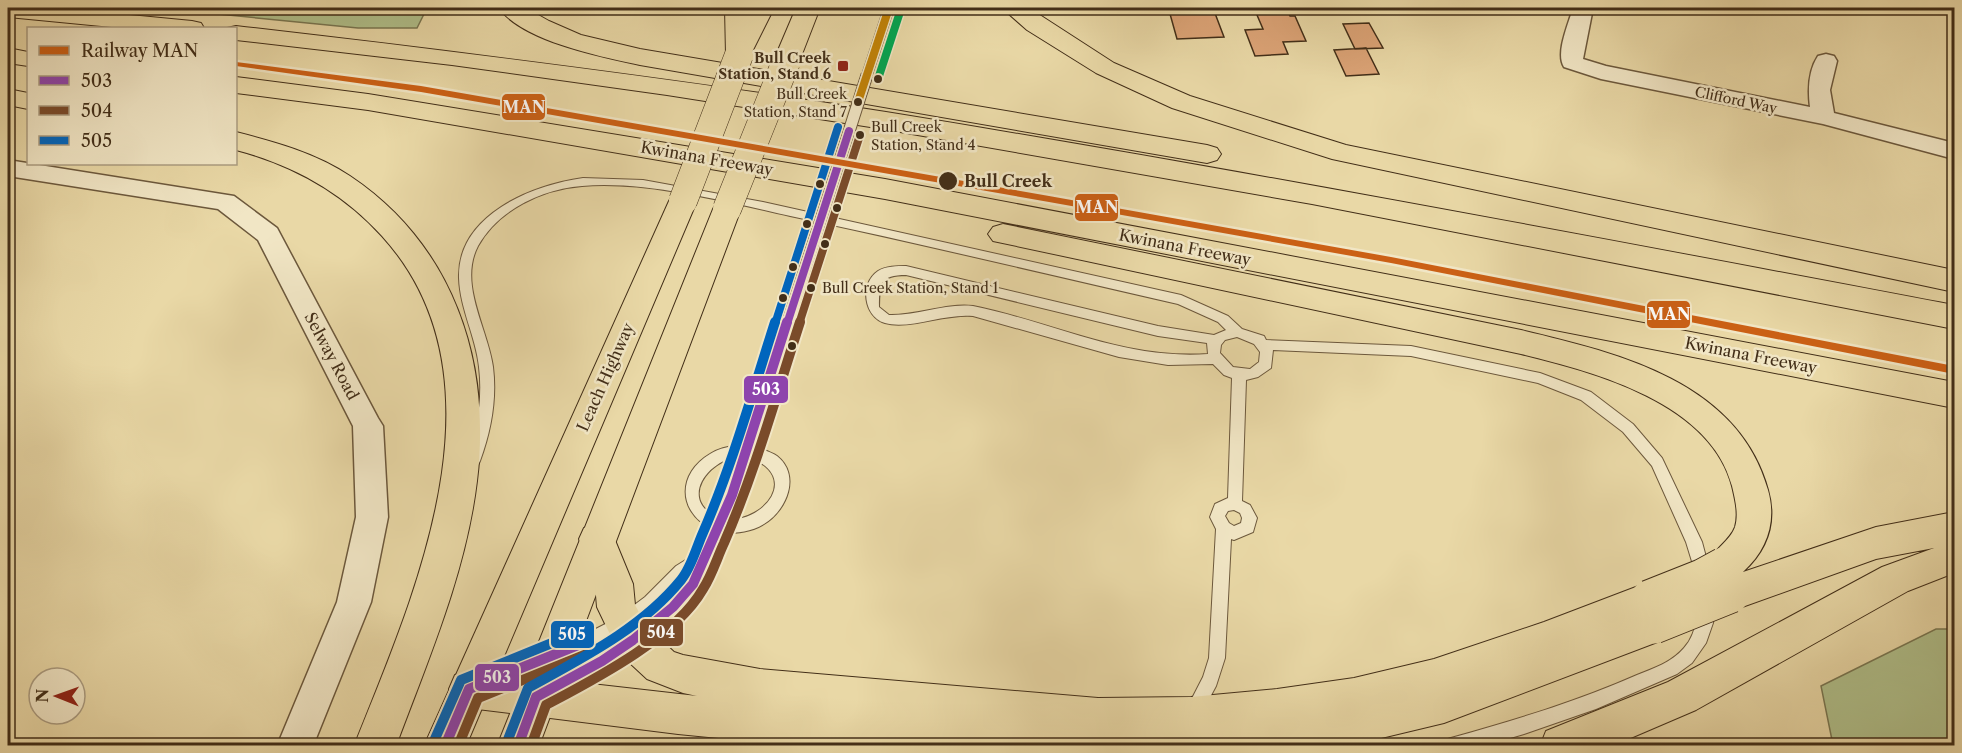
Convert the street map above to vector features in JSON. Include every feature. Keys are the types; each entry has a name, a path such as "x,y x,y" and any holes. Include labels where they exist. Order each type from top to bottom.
{"highway":[{"path":"511,8 524,18 560,36 631,56 1132,139 1301,172 1954,310"},
{"path":"737,8 739,55"},
{"name":"Leach Highway","path":"445,746 683,201 739,55 762,8"},
{"path":"518,746 597,539 808,8"},
{"path":"1014,8 1035,25 1105,68 1181,102 1342,153 1954,281"},
{"path":"8,10 182,27"},
{"path":"237,33 438,56 649,85 955,133 1446,220 1954,317"},
{"path":"8,57 27,59"},
{"name":"Kwinana Freeway","path":"237,85 368,102 885,189 1954,395"},
{"path":"8,97 27,101"},
{"path":"237,141 267,149 340,183 378,212 411,248 435,288 457,351 465,411 454,510 434,587 375,746"},
{"path":"646,148 978,229 1504,339 1623,371 1663,389 1687,404 1722,436 1737,457 1746,475 1751,493 1754,523 1728,580"},
{"path":"469,689 678,714 994,743 1187,743 1279,736 1327,730 1444,703 1728,580 1876,543 1954,528"},
{"path":"597,539 614,584 616,607 628,631 661,666 683,674 737,684 1098,718 1191,717 1277,709 1354,698 1434,678 1544,640 1652,612"},
{"path":"1561,746 1682,696 1895,579 1954,557"}],"street":[{"name":"Clifford Way","path":"1583,8 1573,47 1572,62 1601,72 1822,117 1954,151"},
{"path":"1822,117 1819,90 1826,61"},
{"name":"Selway Road","path":"8,168 225,202 267,234 368,426 372,517 354,602 295,746"}],"lane":[{"path":"469,689 592,639 628,631 673,607 693,584 720,526 747,450 889,8"},
{"path":"454,510 483,437 487,401 486,366 467,291 466,265 470,251 479,236 495,218 512,205 556,186 580,182 627,182 778,209 1181,300 1223,319 1238,332"},
{"path":"1215,359 1197,361 1154,358 1066,338 973,311 941,310 892,320 877,314 873,308 872,294 874,284 880,274 898,269 1158,331 1216,340"},
{"path":"1238,332 1252,336 1263,345 1268,357 1262,369 1255,373 1239,374 1224,369 1215,359 1212,349 1216,340 1225,334 1238,332"},
{"path":"1263,345 1411,351 1540,378 1560,385 1586,396 1628,428 1657,462 1678,505 1694,542 1704,579 1707,620 1696,646 1680,664 1623,692 1552,718 1451,746"},
{"path":"1235,504 1239,374"},
{"path":"747,450 761,453 776,464 784,481 782,493 775,506 758,520 735,527 720,526 707,521 697,512 692,501 692,488 697,475 712,460 732,451 747,450"},
{"path":"1235,504 1248,513 1248,527 1234,533 1224,528 1218,521 1218,512 1224,505 1235,504"},
{"path":"1191,717 1210,680 1217,658 1224,528"},
{"path":"536,697 602,661 628,631"}],"green space":[{"path":"157,8 427,8 417,28 358,28"},
{"path":"1936,629 1954,629 1954,745 1833,745 1821,686"}],"building":[{"path":"1181,8 1213,8 1224,37 1177,39 1170,14 1183,13"},
{"path":"1254,8 1286,8 1290,16 1295,16 1306,41 1283,42 1288,54 1255,56 1245,30 1263,29"},
{"path":"1369,23 1383,48 1355,49 1343,24"},
{"path":"1366,48 1379,74 1346,76 1334,50"}],"rail line":[{"name":"MAN","path":"237,64 421,89 1049,199 1391,260 1954,370"}],"transit line":[{"path":"858,102 889,8"},
{"path":"878,79 900,12"},
{"name":"505","path":"507,742 528,688 596,651 626,630 665,598 683,578 721,491 838,127"},
{"name":"503","path":"518,746 536,697 602,661 633,640 673,607 693,584 732,495 849,131"},
{"name":"504","path":"531,746 546,705 608,672 640,650 681,616 703,590 743,499 860,135"},
{"name":"505","path":"434,741 461,680 579,632"},
{"name":"503","path":"445,746 469,689 583,643"},
{"name":"504","path":"458,746 478,698 587,654"}],"place":[{"name":"Bull Creek Station, Stand 6","path":"843,66"},
{"name":"Bull Creek Station, Stand 7","path":"858,102"},
{"name":"Bull Creek Station, Stand 4","path":"860,135"},
{"name":"Bull Creek","path":"948,181"},
{"name":"Bull Creek Station, Stand 1","path":"811,288"}]}
